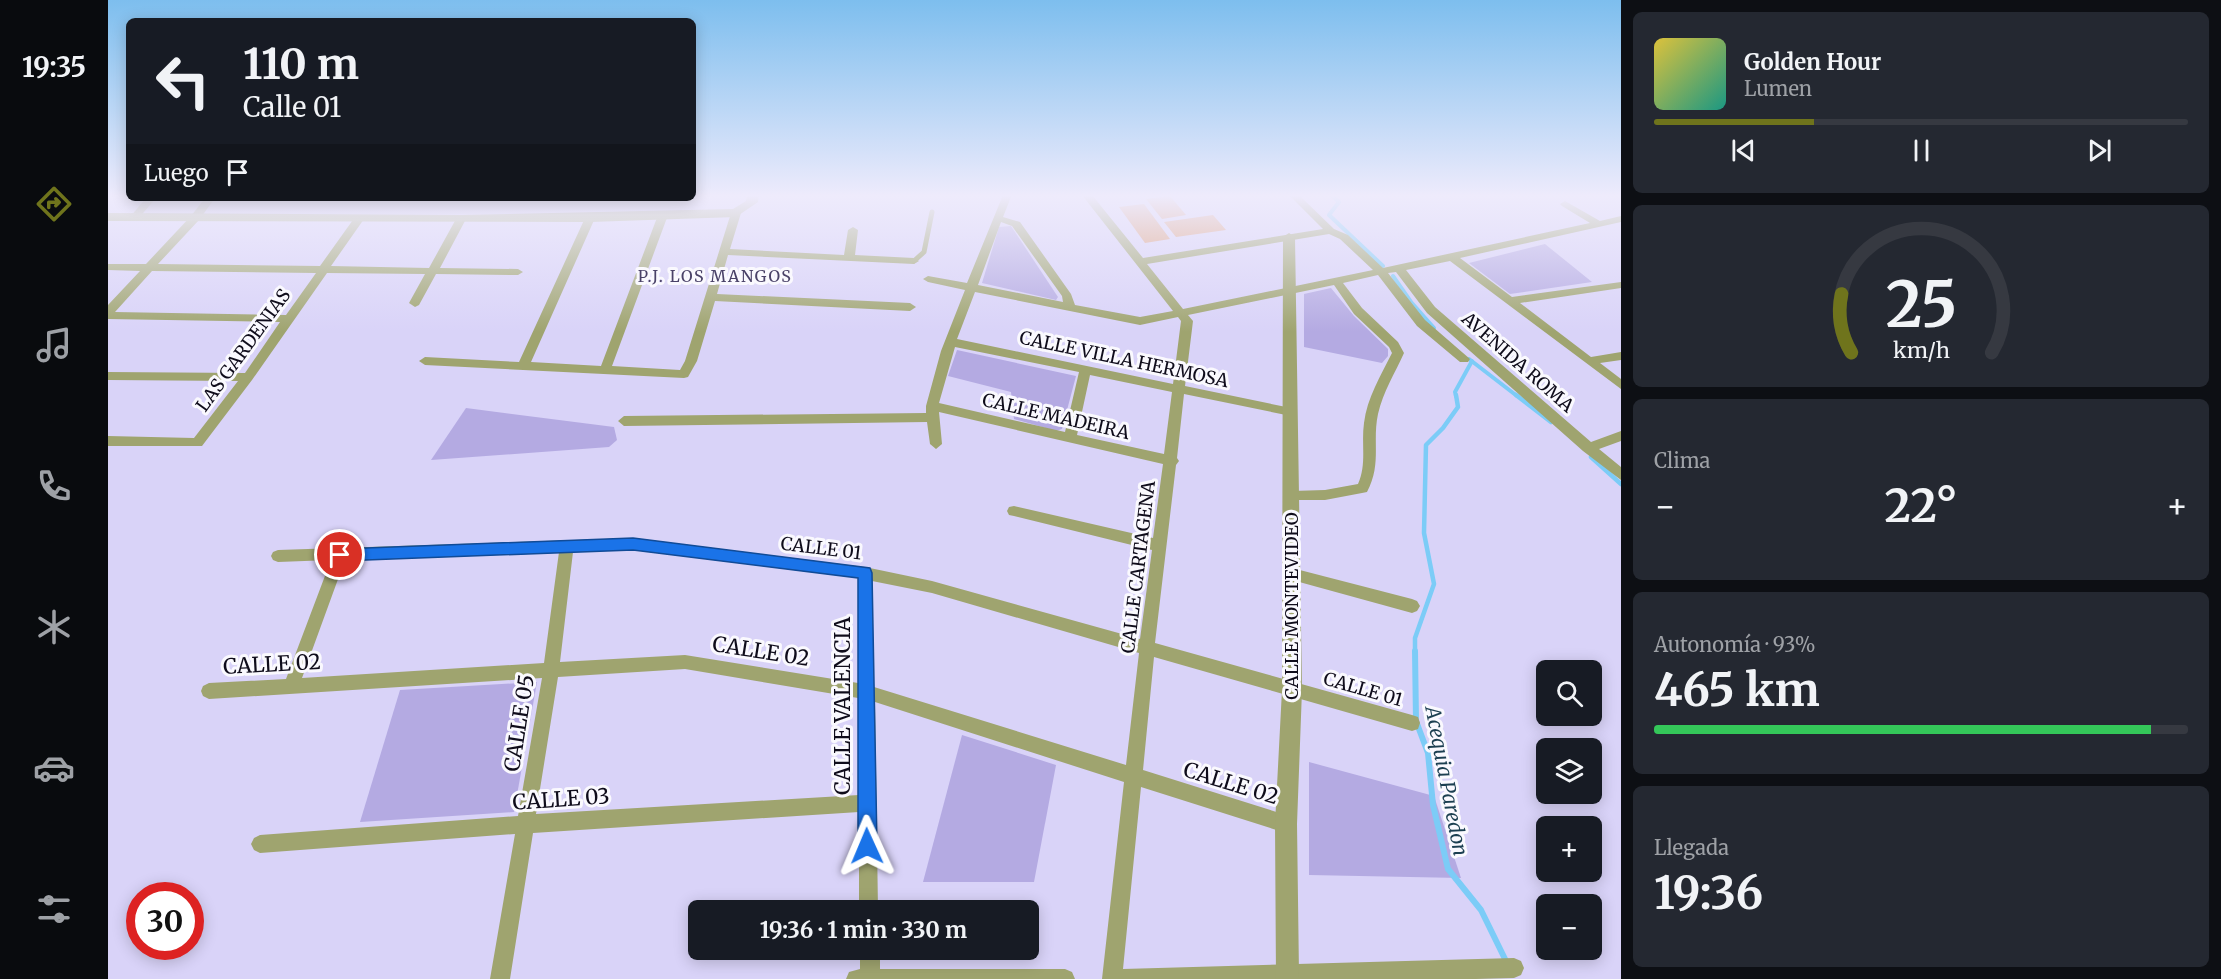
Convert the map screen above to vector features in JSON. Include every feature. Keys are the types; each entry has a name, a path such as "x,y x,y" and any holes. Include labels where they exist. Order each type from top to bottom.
{"street":[{"path":"108,314 174,241"},
{"name":"LAS GARDENIAS","path":"108,441 196,443 248,377 344,241"},
{"path":"415,303 450,241"},
{"path":"523,366 580,241"},
{"path":"605,370 653,241"},
{"path":"425,361 684,374 691,361 727,241"},
{"path":"849,258 851,241"},
{"path":"936,444 932,411 951,342 990,241"},
{"path":"1029,241 1067,296 1070,307"},
{"path":"1122,241 1182,313"},
{"path":"1139,262 1267,241"},
{"name":"CALLE MONTEVIDEO","path":"1288,977 1286,824 1292,690 1289,241"},
{"path":"1348,241 1380,272 1421,323 1464,359"},
{"path":"927,279 1140,321 1525,241"},
{"path":"724,252 914,261"},
{"path":"1452,257 1621,385"},
{"path":"108,267 518,272"},
{"name":"AVENIDA ROMA","path":"1399,268 1431,310 1621,475"},
{"path":"1292,496 1325,495 1362,488 1370,474 1370,423 1375,401 1398,353 1394,345 1358,311 1336,280"},
{"path":"1511,301 1621,285"},
{"path":"711,297 910,307"},
{"name":"CALLE CARTAGENA","path":"1112,979 1132,776 1180,389 1187,321 1182,313"},
{"path":"108,314 290,318"},
{"name":"CALLE VILLA HERMOSA","path":"951,342 1291,412"},
{"path":"1588,362 1621,356"},
{"path":"1070,439 1085,370"},
{"path":"108,376 248,377"},
{"name":"CALLE MADEIRA","path":"624,422 932,411 1172,462"},
{"path":"1588,448 1621,436"},
{"path":"1014,511 1161,546"},
{"name":"CALLE 01","path":"278,556 633,544 865,573 932,587 1412,723"},
{"name":"CALLE 05","path":"500,979 551,670 567,545"},
{"path":"291,686 340,555"},
{"name":"CALLE VALENCIA","path":"865,573 869,900"},
{"path":"1292,574 1412,606"},
{"name":"CALLE 02","path":"209,691 685,662 866,692 1286,824"},
{"name":"CALLE 03","path":"260,844 526,824 866,803"},
{"path":"868,960 863,979 1065,979"},
{"path":"1121,979 1288,977 1514,968"}],"lane":[{"path":"914,261 924,252 926,241"}],"shaded area":[{"path":"995,241 1021,241 1058,297 1056,300 982,283"},
{"path":"1545,244 1592,282 1510,294 1469,263"},
{"path":"1331,288 1354,316 1388,349 1388,356 1382,363 1304,347 1304,294"},
{"path":"957,350 1076,376 1062,429 1056,431 1014,419 1011,392 948,376"},
{"path":"466,408 614,427 617,440 609,447 431,460"},
{"path":"537,682 514,812 360,822 400,690"},
{"path":"962,735 1056,765 1034,882 923,882"},
{"path":"1309,762 1434,796 1461,878 1309,875"}],"waterway":[{"path":"1356,241 1383,266"},
{"path":"1393,276 1411,302 1434,328"},
{"name":"Acequia Paredon","path":"1456,396 1455,392 1472,361"},
{"path":"1472,361 1517,396"},
{"name":"Acequia Paredon","path":"1415,651 1415,638 1434,584 1424,533 1426,445 1443,428 1458,407 1456,395"},
{"path":"1516,395 1551,422"},
{"path":"1591,457 1621,484"},
{"name":"Acequia Paredon","path":"1415,651 1416,721 1428,753 1433,805 1448,869 1481,910 1505,959"}],"district":[{"name":"P.J. LOS MANGOS","path":"715,276"}],"route":[{"path":"340,555 633,544 865,573 867,846"}]}
